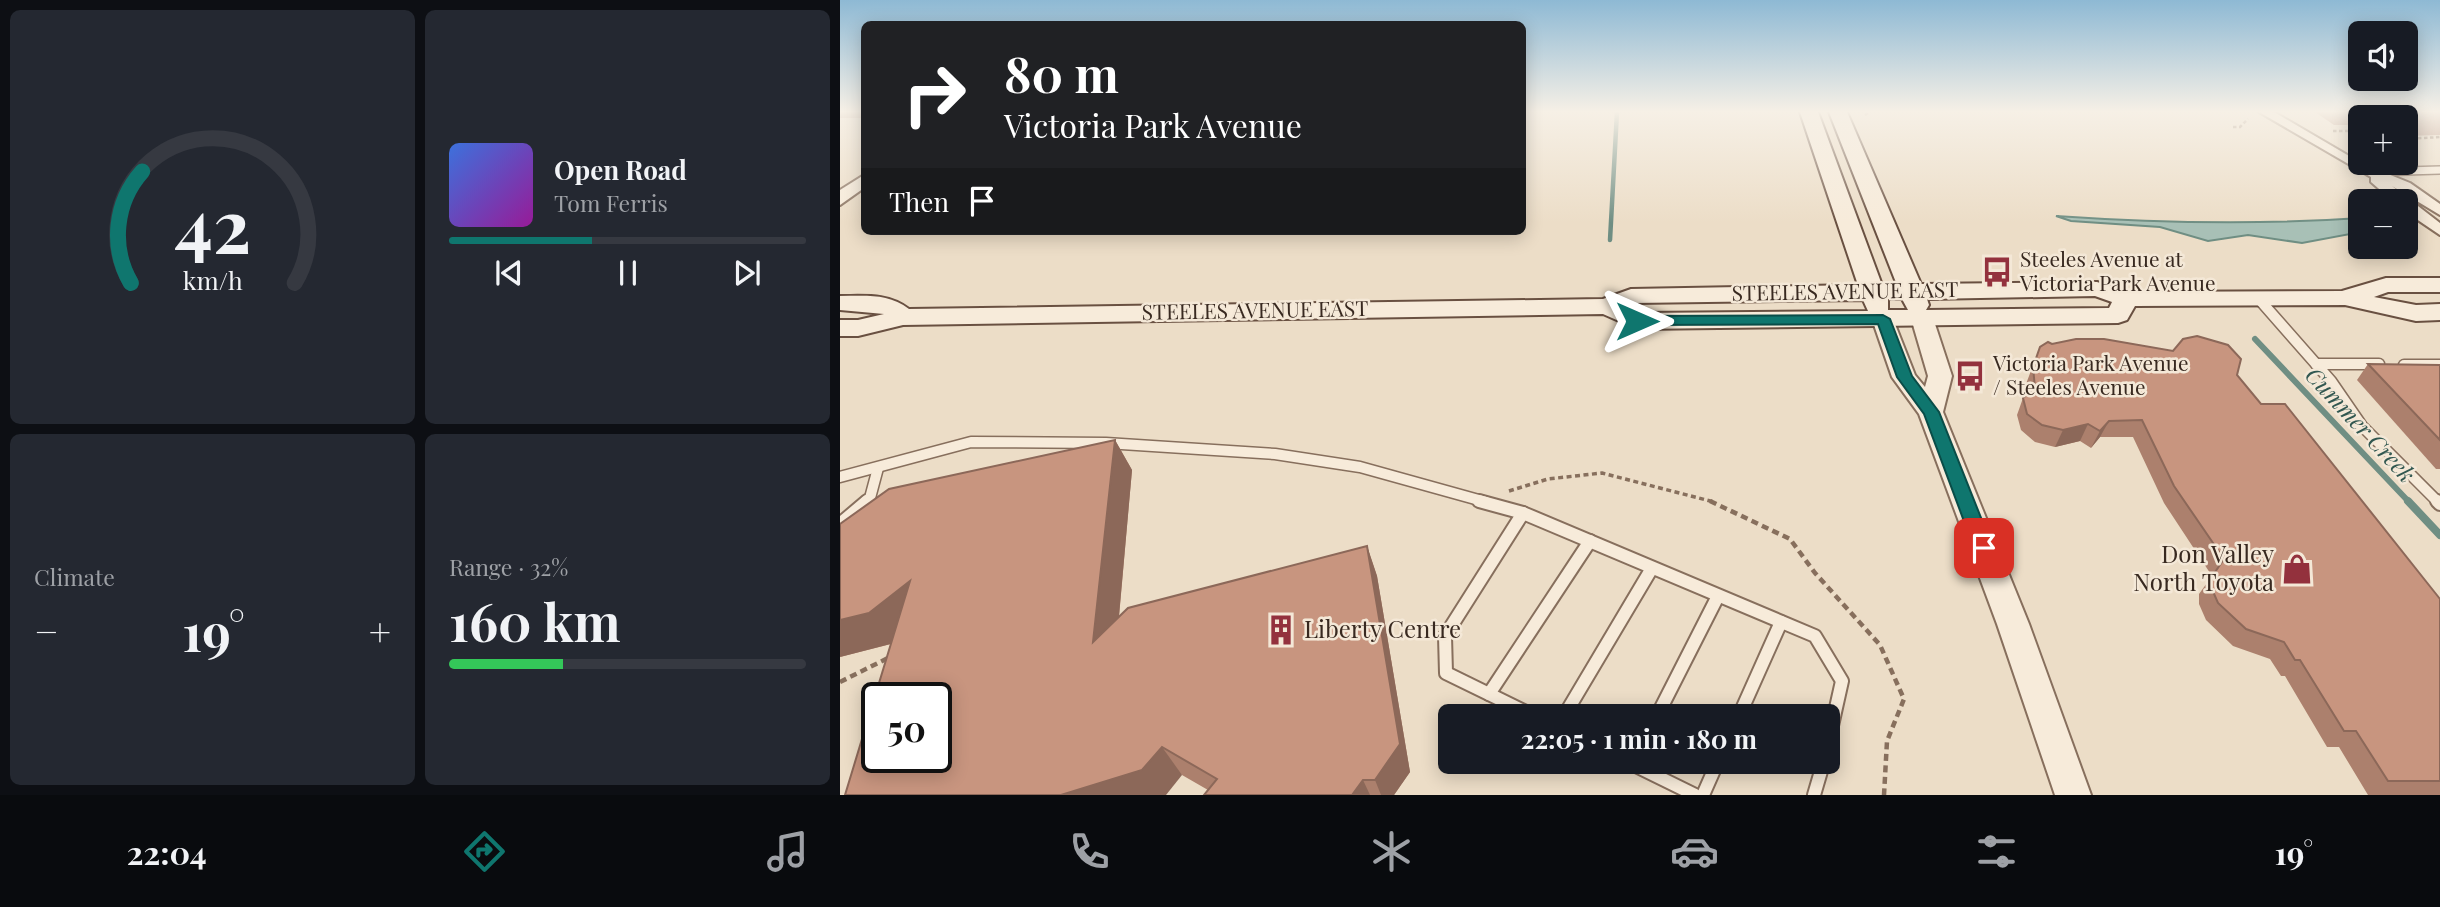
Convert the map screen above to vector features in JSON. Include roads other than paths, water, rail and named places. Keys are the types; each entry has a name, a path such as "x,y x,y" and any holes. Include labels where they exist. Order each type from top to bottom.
{"main road":[{"path":"1822,149 1883,319"},
{"path":"1853,149 1922,318"},
{"name":"STEELES AVENUE EAST","path":"2345,298 2386,285 2440,285"},
{"name":"STEELES AVENUE EAST","path":"840,328 858,328 903,317 1607,306 1631,296 1871,290 2097,289 2126,299 2345,298 2416,313 2440,312"},
{"name":"STEELES AVENUE EAST","path":"1607,306 1637,321 1883,319 2118,315 2126,299"},
{"name":"STEELES AVENUE EAST","path":"840,303 887,304 903,317"}],"street":[{"path":"2373,175 2384,189"},
{"path":"2378,175 2405,186 2434,207"},
{"path":"840,199 861,182"},
{"path":"2418,214 2440,230"},
{"path":"1922,318 1940,376 1931,412"},
{"path":"1883,319 1904,377 1931,412 2013,624 2073,795"}],"lane":[{"path":"2418,171 2440,170"},
{"path":"2258,298 2316,364 2362,426 2440,504"},
{"path":"2316,364 2385,364"},
{"path":"2399,365 2440,365"},
{"path":"840,477 971,442 1107,443 1275,454 1360,467 1523,513 1815,636 1842,681 1837,704"},
{"path":"840,524 870,498 878,468"},
{"path":"1509,704 1446,673 1445,636 1523,513"},
{"path":"1489,694 1590,541"},
{"path":"1571,704 1652,568"},
{"path":"1663,704 1718,596"},
{"path":"1744,704 1781,622"},
{"path":"1654,774 1695,795"},
{"path":"1703,795 1712,774"},
{"path":"1814,795 1820,774"}],"waterway":[{"path":"1610,240 1615,149"},
{"name":"Cummer Creek","path":"2255,339 2409,502"},
{"name":"Cummer Creek","path":"2408,501 2440,535"}],"place":[{"name":"Steeles Avenue at Victoria Park Avenue","path":"1997,272"},
{"name":"Victoria Park Avenue / Steeles Avenue","path":"1970,376"},
{"name":"Don Valley North Toyota","path":"2297,569"},
{"name":"Liberty Centre","path":"1281,630"}]}
